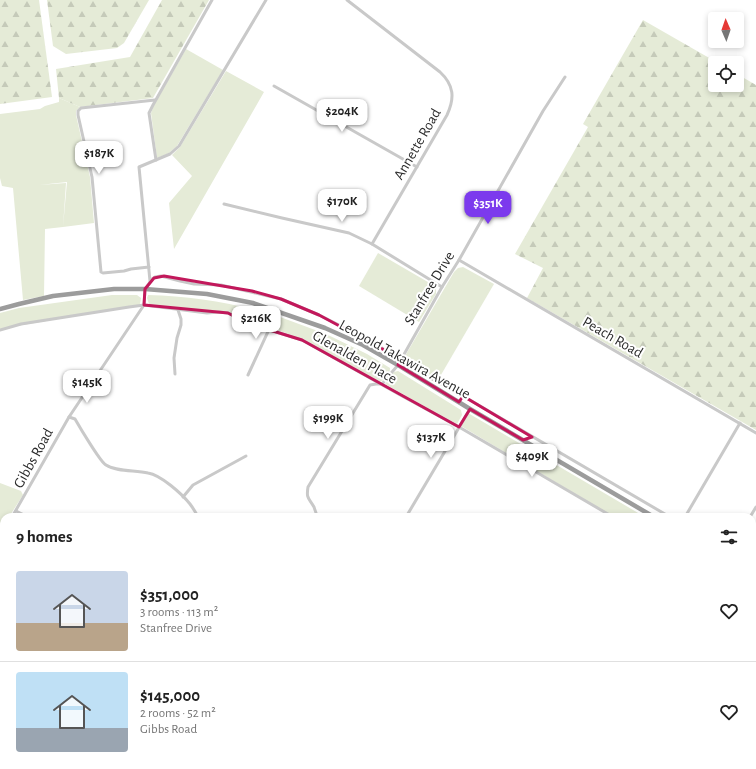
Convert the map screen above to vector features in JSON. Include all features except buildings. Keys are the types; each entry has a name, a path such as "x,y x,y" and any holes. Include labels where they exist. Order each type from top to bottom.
{"highway":[{"name":"Leopold Takawira Avenue","path":"0,309 40,299 114,289 146,289 207,294 253,304 325,328 363,345 647,513"}],"street":[{"path":"156,160 149,113 212,0"},
{"path":"150,281 139,166 170,154 179,146 266,0"},
{"name":"Annette Road","path":"346,0 446,77 450,84 452,100 450,108 372,244"},
{"name":"Stanfree Drive","path":"382,384 398,365 543,111 565,77"},
{"path":"274,86 416,167"},
{"path":"149,267 131,268 124,271 101,272 92,176 78,111 81,108 155,100"},
{"path":"224,204 300,223 344,231 355,235 442,287"},
{"name":"Peach Road","path":"459,260 756,433"},
{"path":"150,281 155,277 161,276 194,284 221,285 281,299 319,315 401,358 423,374 663,513"},
{"name":"Gibbs Road","path":"16,511 69,417 144,305 146,289 150,281"},
{"name":"Glenalden Place","path":"0,330 21,324 144,305 207,313 228,313 247,323 302,340 459,427 605,513"},
{"path":"175,374 174,358 177,338 181,325 178,310"},
{"path":"248,374 277,312"},
{"path":"316,513 314,507 308,500 308,487 370,385 382,384"},
{"path":"447,395 451,389"},
{"path":"459,402 463,396"},
{"path":"408,513 470,409"},
{"path":"69,417 75,419 104,465 114,469 156,475 183,497 191,505 196,513"},
{"path":"687,513 740,423"},
{"path":"523,440 532,437"},
{"path":"183,497 193,485 246,456"},
{"path":"16,511 20,513"}],"highlighted area":[{"path":"164,276 252,291 281,299 319,315 401,359 398,365 459,402 463,396 532,437 523,440 470,409 459,427 302,340 247,323 228,313 144,305 145,289 154,278"}],"green space":[{"path":"0,0 39,0 52,97 0,104"},
{"path":"47,0 149,0 124,43 117,48 66,54 53,46"},
{"path":"162,0 209,0 153,98 80,107 59,98 56,69 130,57"},
{"path":"643,20 708,57 708,92 744,92 744,78 756,85 756,430 527,298 543,268 515,254 588,127 583,124"},
{"path":"186,49 223,70 177,146 169,153 157,158 151,113 154,105"},
{"path":"226,71 264,92 174,249 169,203 192,176 172,155 180,147"},
{"path":"59,98 80,107 76,111 76,115 90,177 94,223 63,227 45,229 44,296 23,300 13,188 2,186 0,178 0,114 40,109 59,102","holes":["67,182 63,227 66,183 39,185"]},
{"path":"378,253 433,285 436,289 436,294 419,322 359,286"},
{"path":"463,267 494,284 438,380 406,360 405,356 454,272 458,268"},
{"path":"112,295 137,295 141,298 140,304 0,329 0,313 19,308"},
{"path":"148,295 209,300 239,306 269,314 271,316 267,327 247,322 229,312 206,312 149,304 147,298"},
{"path":"280,317 326,334 367,354 390,368 386,378 380,382 303,339 274,329 278,318"},
{"path":"398,371 461,410 462,415 457,424 385,384 394,372"},
{"path":"468,413 638,513 607,513 461,426"},
{"path":"0,483 21,491 23,495 12,513 0,513"}]}
